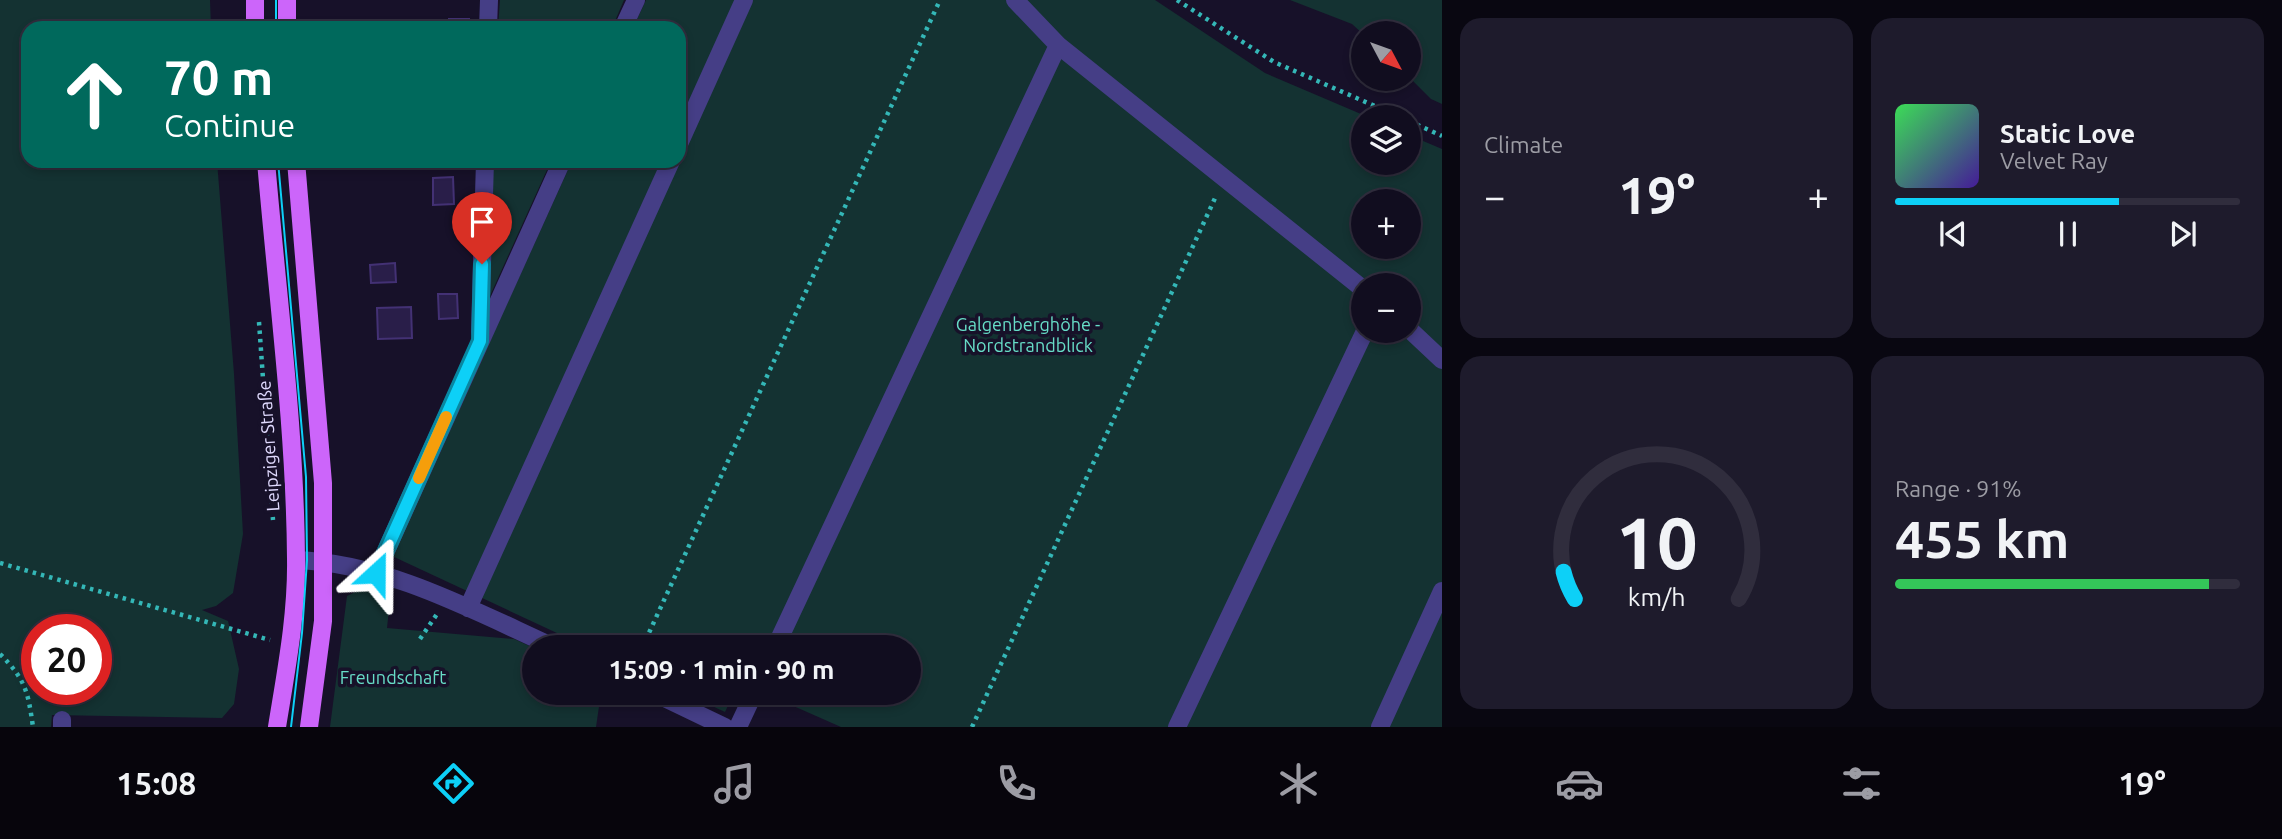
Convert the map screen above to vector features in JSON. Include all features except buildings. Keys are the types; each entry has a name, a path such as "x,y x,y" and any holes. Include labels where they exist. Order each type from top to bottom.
{"main road":[{"path":"255,0 256,21"},
{"path":"287,0 287,21"},
{"name":"Leipziger Straße","path":"267,168 292,455 296,560 292,625 277,727"},
{"path":"297,168 323,483 323,621 309,727"}],"street":[{"path":"488,21 489,0"},
{"path":"626,21 636,0"},
{"path":"686,128 744,0"},
{"path":"1015,0 1058,45 1351,280"},
{"path":"781,635 1058,45"},
{"path":"480,341 485,168"},
{"path":"376,573 559,168"},
{"path":"468,608 668,168"},
{"path":"1421,340 1442,360"},
{"path":"1177,727 1359,343"},
{"path":"296,560 354,566 376,573 468,608 527,635"},
{"path":"1380,727 1442,591"},
{"path":"679,705 725,727"},
{"path":"738,727 748,705"}],"path":[{"path":"648,635 940,0"},
{"path":"1177,0 1274,62 1373,105"},
{"path":"1421,126 1442,136"},
{"path":"972,727 1224,179"},
{"path":"258,311 274,530"},
{"path":"0,563 270,640"},
{"path":"420,639 447,600"},
{"path":"268,652 271,630"},
{"path":"0,654 17,670 28,692 33,727"}],"green space":[{"path":"0,0 210,0 211,21 21,21 21,168 218,168 234,374 243,534 233,593 216,606 202,610 228,621 239,669 234,704 222,718 52,715 51,727 0,727"},
{"path":"500,0 624,0 615,21 498,21"},
{"name":"Galgenberghöhe - Nordstrandblick","path":"646,0 1155,0 1265,73 1351,110 1351,175 1421,175 1421,140 1442,149 1442,727 841,727 791,705 921,705 921,635 561,635 392,556 569,168 686,168 686,21 636,21"},
{"path":"1290,0 1442,0 1442,104 1431,99 1421,89 1421,21 1351,21 1351,24"},
{"path":"492,168 548,168 484,309"},
{"name":"Freundschaft","path":"378,586 391,591 387,628 514,639 522,643 522,705 599,705 596,727 330,727 347,596 361,589"},
{"path":"710,705 728,705 725,712"}],"tram line":[{"path":"276,0 276,21"},
{"path":"279,168 306,477 307,560 291,727"}],"slow traffic":[{"path":"419,478 446,417"}],"route":[{"path":"376,573 480,341 482,264"}]}
